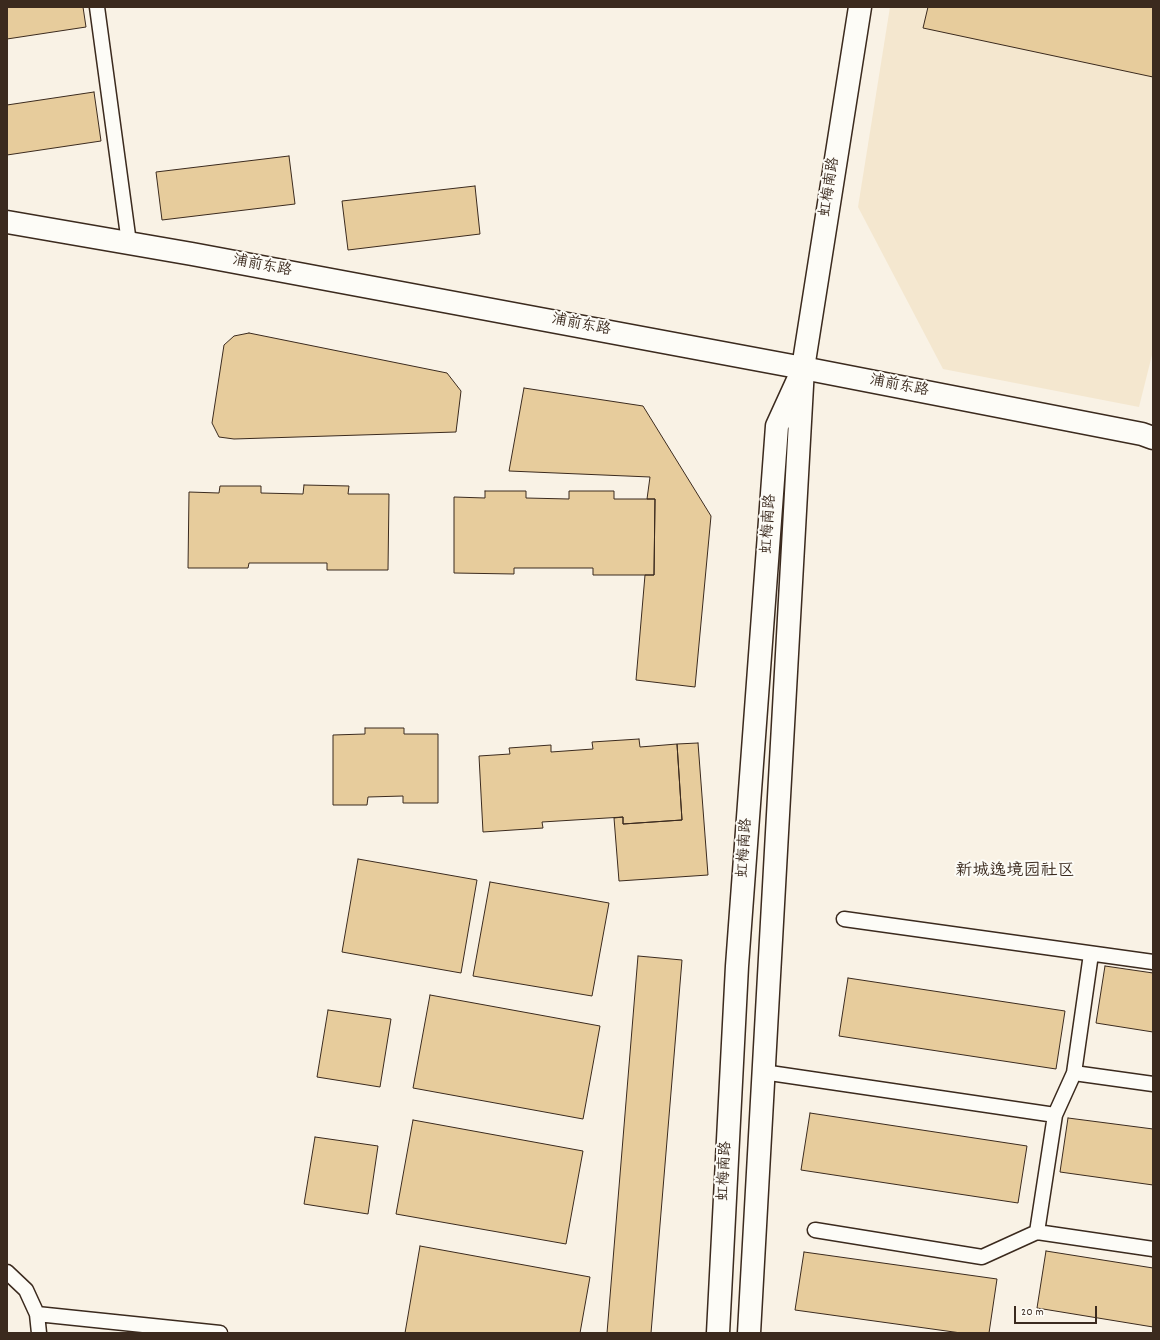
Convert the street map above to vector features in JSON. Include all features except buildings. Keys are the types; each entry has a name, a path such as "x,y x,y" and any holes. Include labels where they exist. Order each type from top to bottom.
{"street":[{"name":"虹梅南路","path":"749,1333 803,368 860,7"},
{"name":"浦前东路","path":"7,222 129,243 803,368 1142,434 1153,438"},
{"name":"虹梅南路","path":"718,1333 737,966 777,426 803,368"}],"lane":[{"path":"97,7 129,243"},
{"path":"844,919 1153,962"},
{"path":"1037,1232 1055,1115 1074,1073 1091,954"},
{"path":"763,1072 1055,1115"},
{"path":"1074,1073 1153,1084"},
{"path":"815,1230 982,1257 1037,1232 1153,1249"},
{"path":"7,1272 26,1290 37,1314 39,1333"},
{"path":"37,1314 220,1333"}],"shaded area":[{"path":"890,7 1153,7 1153,351 1139,407 943,369 858,207"}],"district":[{"name":"新城逸境园社区","path":"1015,873"}]}
